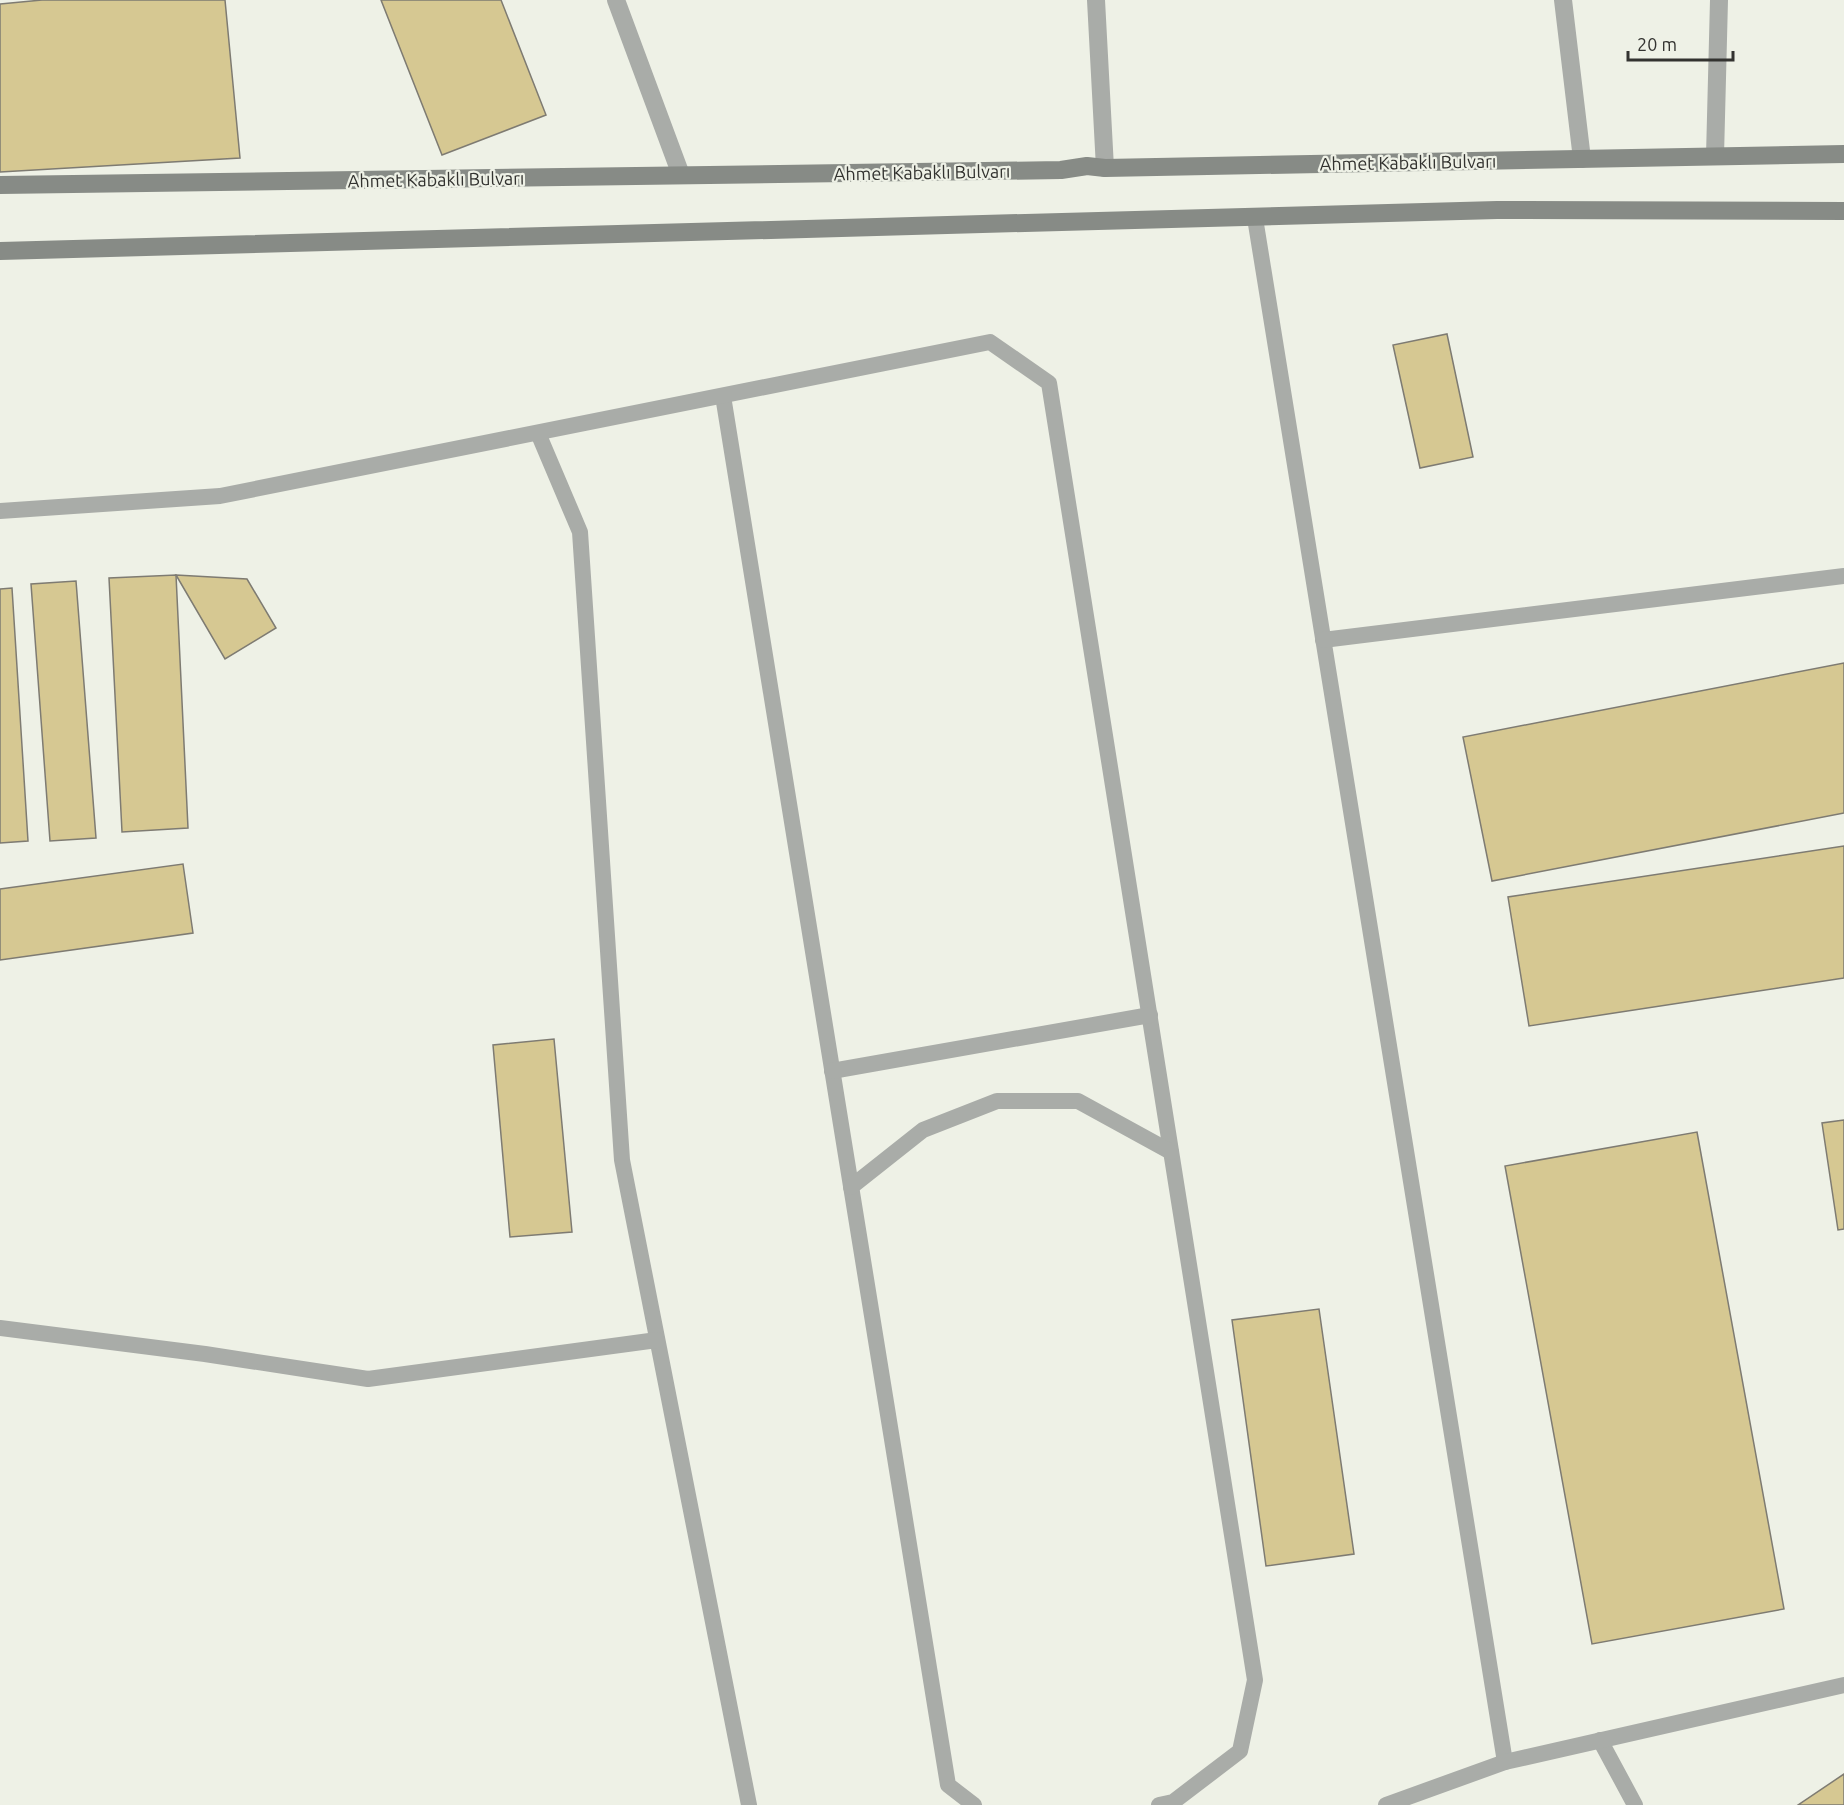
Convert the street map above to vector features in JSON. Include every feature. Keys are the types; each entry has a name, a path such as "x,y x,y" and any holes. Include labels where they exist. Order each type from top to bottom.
{"main road":[{"name":"Ahmet Kabaklı Bulvarı","path":"0,185 1049,170 1087,166 1105,168 1844,154"},
{"path":"0,250 1509,210 1844,211"}],"street":[{"path":"616,0 681,175"},
{"path":"1095,0 1105,168"},
{"path":"1563,0 1582,159"},
{"path":"1715,156 1719,0"}],"lane":[{"path":"1255,218 1505,1762"},
{"path":"0,511 220,496 990,342 1049,383 1255,1680 1240,1751 1173,1802 1159,1805"},
{"path":"723,396 948,1785 974,1805"},
{"path":"538,433 580,532 622,1160 749,1805"},
{"path":"1323,639 1844,576"},
{"path":"832,1071 1150,1015"},
{"path":"851,1187 923,1130 997,1101 1078,1101 1171,1152"},
{"path":"0,1328 205,1354 368,1379 657,1340"},
{"path":"1386,1805 1505,1762 1844,1685"},
{"path":"1600,1740 1635,1805"}],"building":[{"path":"42,0 225,0 240,158 0,172 0,4"},
{"path":"381,0 501,0 546,115 442,155"},
{"path":"1447,334 1473,457 1420,468 1393,345"},
{"path":"176,575 188,828 122,832 109,578"},
{"path":"176,575 247,579 276,628 225,659"},
{"path":"76,581 96,838 50,841 31,584"},
{"path":"12,588 28,841 0,843 0,589"},
{"path":"1844,663 1844,813 1492,881 1463,737"},
{"path":"1844,846 1844,978 1529,1026 1508,897"},
{"path":"183,864 193,933 0,960 0,889"},
{"path":"554,1039 572,1232 510,1237 493,1045"},
{"path":"1844,1120 1844,1229 1838,1230 1822,1123"},
{"path":"1697,1132 1784,1609 1592,1644 1505,1166"},
{"path":"1319,1309 1354,1554 1266,1566 1232,1320"},
{"path":"1844,1774 1844,1805 1798,1805"}]}
